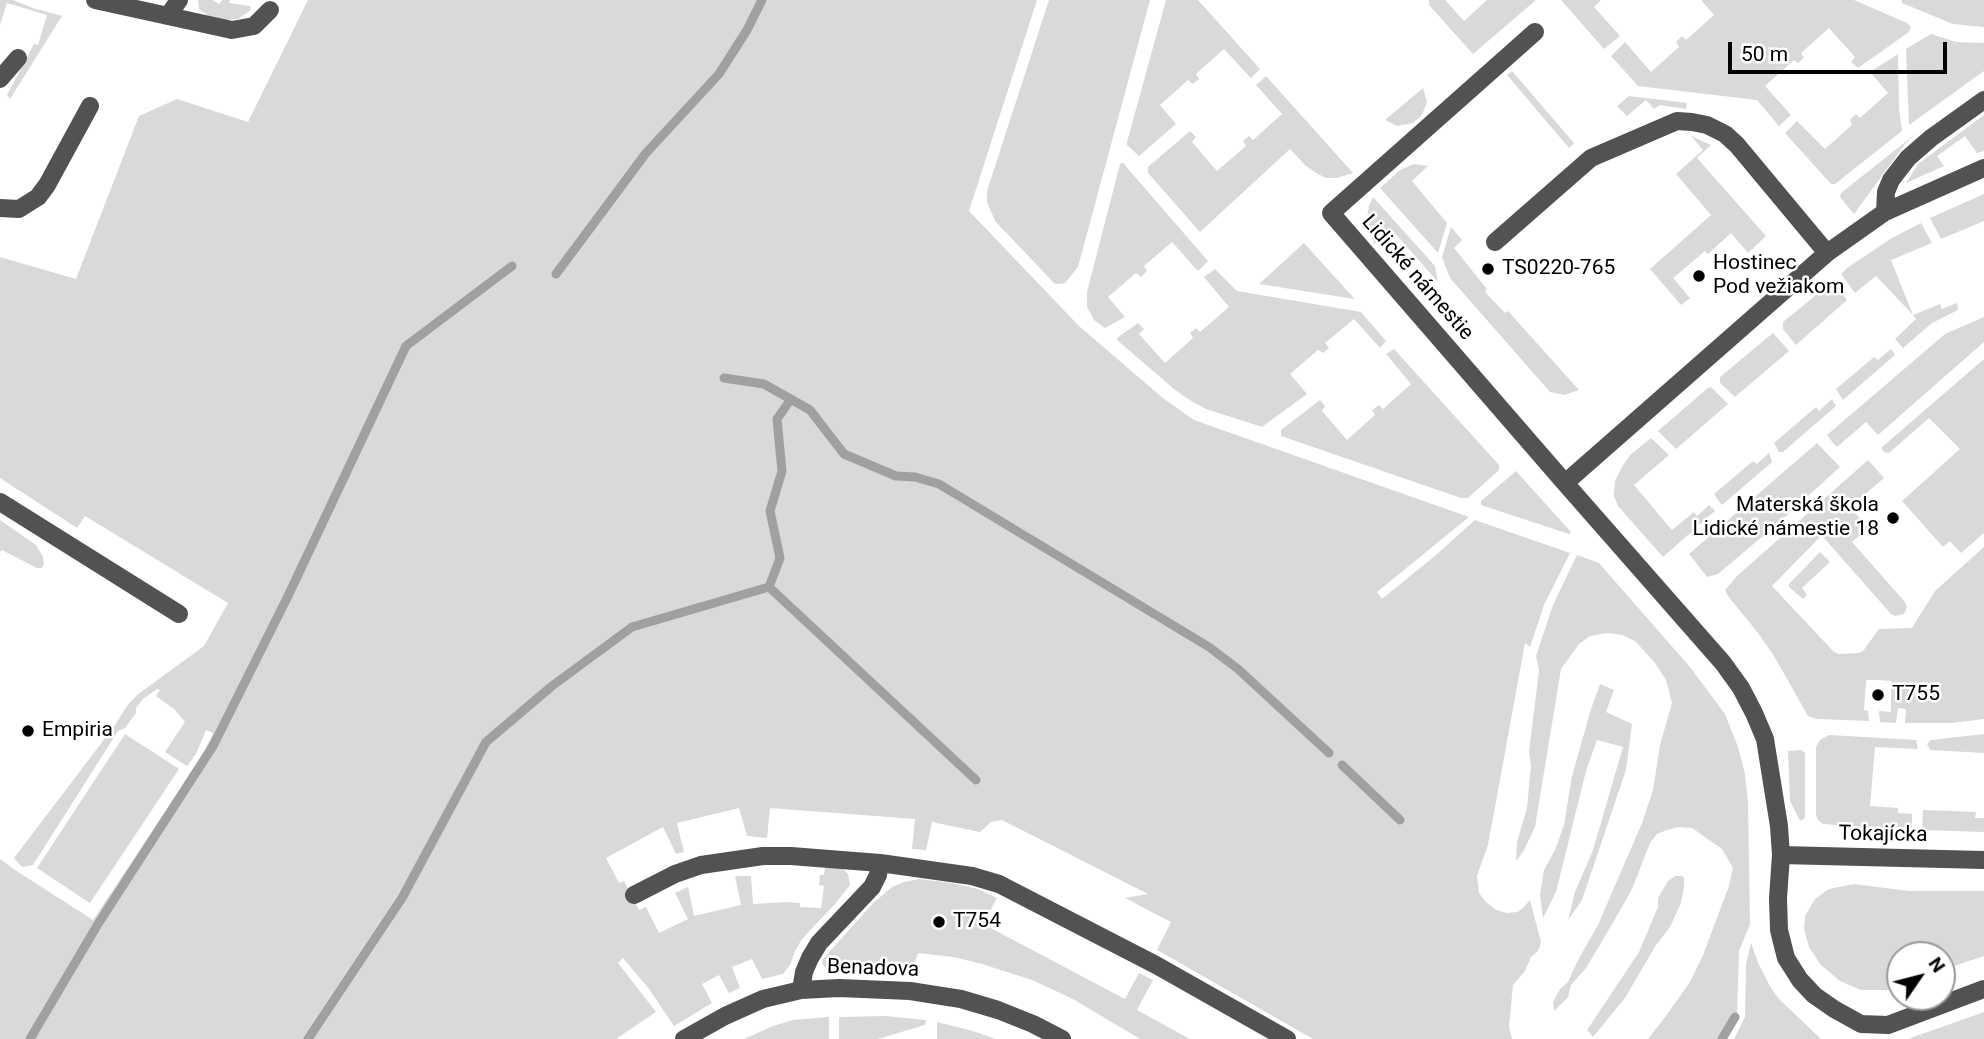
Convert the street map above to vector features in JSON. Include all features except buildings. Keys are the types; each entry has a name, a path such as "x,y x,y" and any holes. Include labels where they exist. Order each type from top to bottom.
{"street":[{"path":"95,0 222,29 254,26 270,10"},
{"path":"169,16 179,0"},
{"name":"Lidické námestie","path":"1535,32 1331,213 1695,630 1741,688 1765,739 1776,799 1781,855 1777,898 1779,930 1786,958 1800,980 1814,995 1834,1009 1857,1031"},
{"path":"0,79 18,58"},
{"path":"1885,212 1886,192 1891,180 1908,158 1984,100"},
{"path":"0,208 19,209 38,197 90,106"},
{"path":"1495,242 1591,158 1677,121 1707,125 1725,134 1827,253"},
{"path":"1565,483 1827,253 1885,212 1984,167"},
{"path":"0,502 179,614"},
{"name":"Tokajícka","path":"1781,855 1984,860"},
{"path":"634,895 675,874 701,865 763,856 880,863 972,876 999,884 1156,965 1287,1039"},
{"path":"801,990 804,972 819,943 872,887 880,863"},
{"name":"Benadova","path":"684,1039 763,999 801,990 839,988 909,991 961,999 1010,1014 1062,1039"},
{"path":"1857,1031 1888,1025 1984,989"}],"shaded area":[{"path":"0,0 13,0 62,16 10,99 7,95 34,44 38,45 47,15 7,3 0,25"},
{"path":"198,0 213,0 219,4 222,0 230,0 229,3 250,6 251,10 238,19 224,20 201,11"},
{"path":"308,0 1037,0 969,211 1079,326 1164,399 1194,420 1469,517 1377,592 1382,599 1475,520 1570,553 1544,605 1530,647 1525,643 1488,845 1477,876 1479,893 1496,910 1517,912 1530,900 1541,942 1525,971 1513,985 1509,1027 1512,1039 1313,1039 1157,950 1171,922 1125,898 1148,894 1002,820 991,822 980,832 932,822 926,850 912,849 915,819 770,808 767,838 747,836 739,808 677,823 684,852 676,854 663,827 606,858 619,883 624,881 639,910 646,907 659,933 688,919 675,893 688,887 694,916 741,905 735,876 751,876 753,904 786,902 800,903 800,907 821,908 824,886 819,885 820,875 824,875 825,867 842,868 848,874 850,885 802,939 783,974 762,979 752,959 732,967 740,988 729,993 719,975 702,984 712,1003 674,1026 649,989 623,958 618,963 656,1012 616,1039 0,1039 0,859 93,920 201,758 213,733 206,730 196,754 187,766 165,752 185,722 174,709 156,696 160,690 157,689 143,699 125,728 118,731 33,865 22,867 14,858 127,706 137,695 204,646 228,603 85,516 77,528 0,478 0,257 76,279 139,116 177,99 248,122"},
{"path":"1049,0 1150,0 1078,267 1065,283 1058,284 1054,283 995,221 987,202 987,191"},
{"path":"1166,0 1198,0 1260,69 1251,78 1224,49 1196,74 1199,79 1193,84 1188,80 1160,105 1176,124 1139,156 1127,142"},
{"path":"1429,0 1445,0 1464,21 1487,0 1536,0 1473,54 1429,5"},
{"path":"1561,0 1601,0 1594,7 1620,36 1604,49"},
{"path":"1701,0 1854,0 1911,27 1909,32 1858,68 1851,62 1855,57 1829,28 1801,53 1804,58 1798,63 1794,60 1765,86 1791,115 1779,126 1757,100 1638,86 1611,56 1625,42 1651,72 1679,47 1676,42 1682,36 1686,40 1714,15"},
{"path":"1902,0 1984,0 1984,27 1953,24 1902,3"},
{"path":"1931,34 1956,42 1984,43 1984,71 1909,125 1906,49"},
{"path":"1898,54 1902,131 1835,184 1831,184 1785,133 1797,121 1825,149 1852,125 1850,120 1856,114 1860,118 1888,93 1870,72"},
{"path":"1512,71 1574,143 1569,148 1507,75"},
{"path":"1266,76 1353,173 1326,178 1305,165 1290,149 1200,232 1148,173 1148,167 1190,131 1196,137 1192,142 1217,171 1246,146 1243,141 1249,136 1253,140 1282,114 1256,85"},
{"path":"1423,88 1427,102 1422,115 1413,123 1397,126 1385,120"},
{"path":"1629,96 1687,103 1686,109 1660,105 1654,109 1646,100 1627,116 1617,106"},
{"path":"1984,115 1984,151 1977,153 1965,136 1937,156 1944,166 1906,183 1918,164"},
{"path":"1918,132 1906,143 1854,214 1840,197 1841,193"},
{"path":"1691,136 1711,145 1697,158 1766,236 1748,253 1731,233 1708,254 1705,251 1673,278 1690,298 1681,305 1650,269 1711,215 1676,174 1703,150"},
{"path":"1123,163 1208,261 1198,271 1172,242 1144,266 1147,271 1141,277 1136,273 1108,297 1125,317 1105,328 1094,320 1087,307 1087,292 1120,164"},
{"path":"1414,164 1428,166 1412,181 1447,223 1438,253 1380,188 1400,170"},
{"path":"1984,194 1984,221 1941,239 1930,218"},
{"path":"1373,197 1435,266 1438,282 1392,230 1374,244 1367,218"},
{"path":"1921,223 1932,243 1891,260 1913,315 1876,276 1855,293 1841,274 1892,238"},
{"path":"1451,227 1462,240 1454,248 1487,289 1485,292 1505,313 1508,311 1579,390 1564,395 1550,392 1450,278 1442,257"},
{"path":"1304,243 1353,297 1354,299 1259,284"},
{"path":"1215,269 1237,291 1361,312 1386,341 1380,348 1354,319 1325,343 1329,348 1323,353 1318,350 1290,374 1307,394 1262,427 1206,409 1174,389 1117,338 1138,323 1144,329 1139,334 1165,363 1193,338 1190,333 1196,328 1200,332 1229,307 1204,277"},
{"path":"1832,282 1847,300 1796,345 1783,329 1783,322"},
{"path":"1957,303 1958,310 1932,323 1903,348 1895,339 1916,319 1913,315 1940,304 1942,309"},
{"path":"1984,317 1984,342 1878,435 1866,422 1837,447 1833,443 1827,435 1945,334"},
{"path":"1773,333 1789,351 1735,397 1720,383 1720,377"},
{"path":"1394,349 1499,465 1499,470 1468,498 1461,498 1281,436 1281,430 1320,400 1325,406 1322,411 1347,440 1375,415 1372,410 1379,405 1383,409 1411,384 1386,354"},
{"path":"1891,349 1895,355 1843,400 1836,389 1874,357 1878,360"},
{"path":"1984,359 1984,533 1961,553 1950,541 1943,547 1902,501 1960,449 1929,418 1889,453 1881,448"},
{"path":"1711,387 1728,404 1676,449 1658,431"},
{"path":"1832,399 1836,406 1783,452 1779,452 1774,443 1816,407 1819,411"},
{"path":"1651,438 1669,455 1634,485 1672,530 1694,512 1697,516 1709,505 1715,511 1663,557 1618,506 1614,496 1615,481 1622,467 1630,455"},
{"path":"1817,443 1840,467 1718,574 1707,577 1689,554"},
{"path":"1769,453 1772,462 1722,505 1714,494 1753,461 1757,464"},
{"path":"1868,460 1884,478 1850,507 1868,528 1852,542 1905,602 1907,607 1904,614 1891,614 1821,536 1772,586 1834,652 1859,653 1879,629 1912,628 1935,591 1984,547 1984,719 1952,723 1905,723 1906,709 1898,708 1896,723 1880,722 1879,711 1891,712 1891,681 1878,680 1866,680 1864,710 1868,711 1869,721 1817,719 1808,716 1774,656 1725,590 1737,576"},
{"path":"1516,471 1571,532 1569,534 1481,505 1481,501"},
{"path":"0,520 36,545 43,557 42,568 2,550 0,552"},
{"path":"1820,552 1830,562 1802,588 1807,595 1803,599 1789,584"},
{"path":"1577,555 1599,563 1690,667 1725,714 1738,747 1748,802 1750,924 1739,951 1737,1016 1734,1015 1720,1039 1648,1039 1690,982 1703,955 1733,868 1722,849 1692,828 1678,827 1667,830 1657,834 1650,843 1632,889 1614,921 1586,968 1571,985 1568,997 1554,1011 1553,1002 1560,989 1568,982 1598,925 1642,823 1653,790 1660,745 1672,703 1666,680 1635,641 1608,633 1590,636 1579,644 1561,669 1535,827 1516,861 1517,842 1527,808 1531,765 1529,752 1539,670 1536,656 1553,605"},
{"path":"1600,684 1614,690 1606,712 1632,724 1626,770 1582,900 1568,920 1575,892 1593,850 1623,747 1597,740 1586,771 1556,892 1543,918 1540,895 1544,870 1564,825 1572,776"},
{"path":"125,734 179,769 90,903 37,868"},
{"path":"1984,734 1984,753 1930,750 1927,744 1931,740"},
{"path":"1829,735 1916,740 1918,749 1875,747 1870,806 1898,808 1898,813 1912,814 1912,830 1823,824 1818,820 1816,747 1820,740"},
{"path":"1801,750 1805,753 1805,818 1800,821 1790,801 1788,751"},
{"path":"1923,810 1976,812 1975,818 1984,818 1984,832 1922,830"},
{"path":"1675,876 1684,878 1684,888 1681,903 1670,927 1656,945 1625,998 1593,1037 1587,1030 1639,952 1658,907 1658,898 1668,881"},
{"path":"919,879 978,889 997,898 983,924 1125,999 1139,973 1153,980 1137,1010 1190,1039 1140,1039 1073,999 1032,980 953,957 918,953 911,972 827,970 822,963 823,959 873,903 892,887"},
{"path":"1854,884 1909,891 1984,891 1984,956 1956,965 1956,941 1886,941 1886,990 1861,990 1840,981 1821,965 1809,947 1804,929 1805,916 1815,899 1829,889"},
{"path":"1751,943 1759,965 1779,999 1821,1039 1734,1039 1745,1017 1746,964"},
{"path":"1984,1012 1984,1039 1908,1039"},
{"path":"885,1016 926,1020 925,1025 878,1039 839,1039 839,1017"},
{"path":"829,1017 829,1039 744,1039 793,1020"},
{"path":"937,1022 973,1031 996,1039 937,1039"}],"waterway":[{"path":"556,274 646,153 719,74 747,30 762,0"},
{"path":"30,1039 98,924 213,746 288,596 406,346 512,266"},
{"path":"724,378 764,384 810,410 844,454 896,476 915,477 939,484 1209,647 1238,669 1329,753"},
{"path":"769,587 780,558 770,511 782,471 777,419 791,399"},
{"path":"769,587 976,780"},
{"path":"308,1039 402,898 486,742 552,686 632,627 769,587"},
{"path":"1342,765 1400,820"},
{"path":"1722,1039 1735,1017"}],"place":[{"name":"TS0220-765","path":"1488,269"},
{"name":"Hostinec Pod vežiakom","path":"1699,276"},
{"name":"Materská škola Lidické námestie 18","path":"1893,518"},
{"name":"T755","path":"1878,695"},
{"name":"Empiria","path":"28,731"},
{"name":"T754","path":"939,922"}]}
